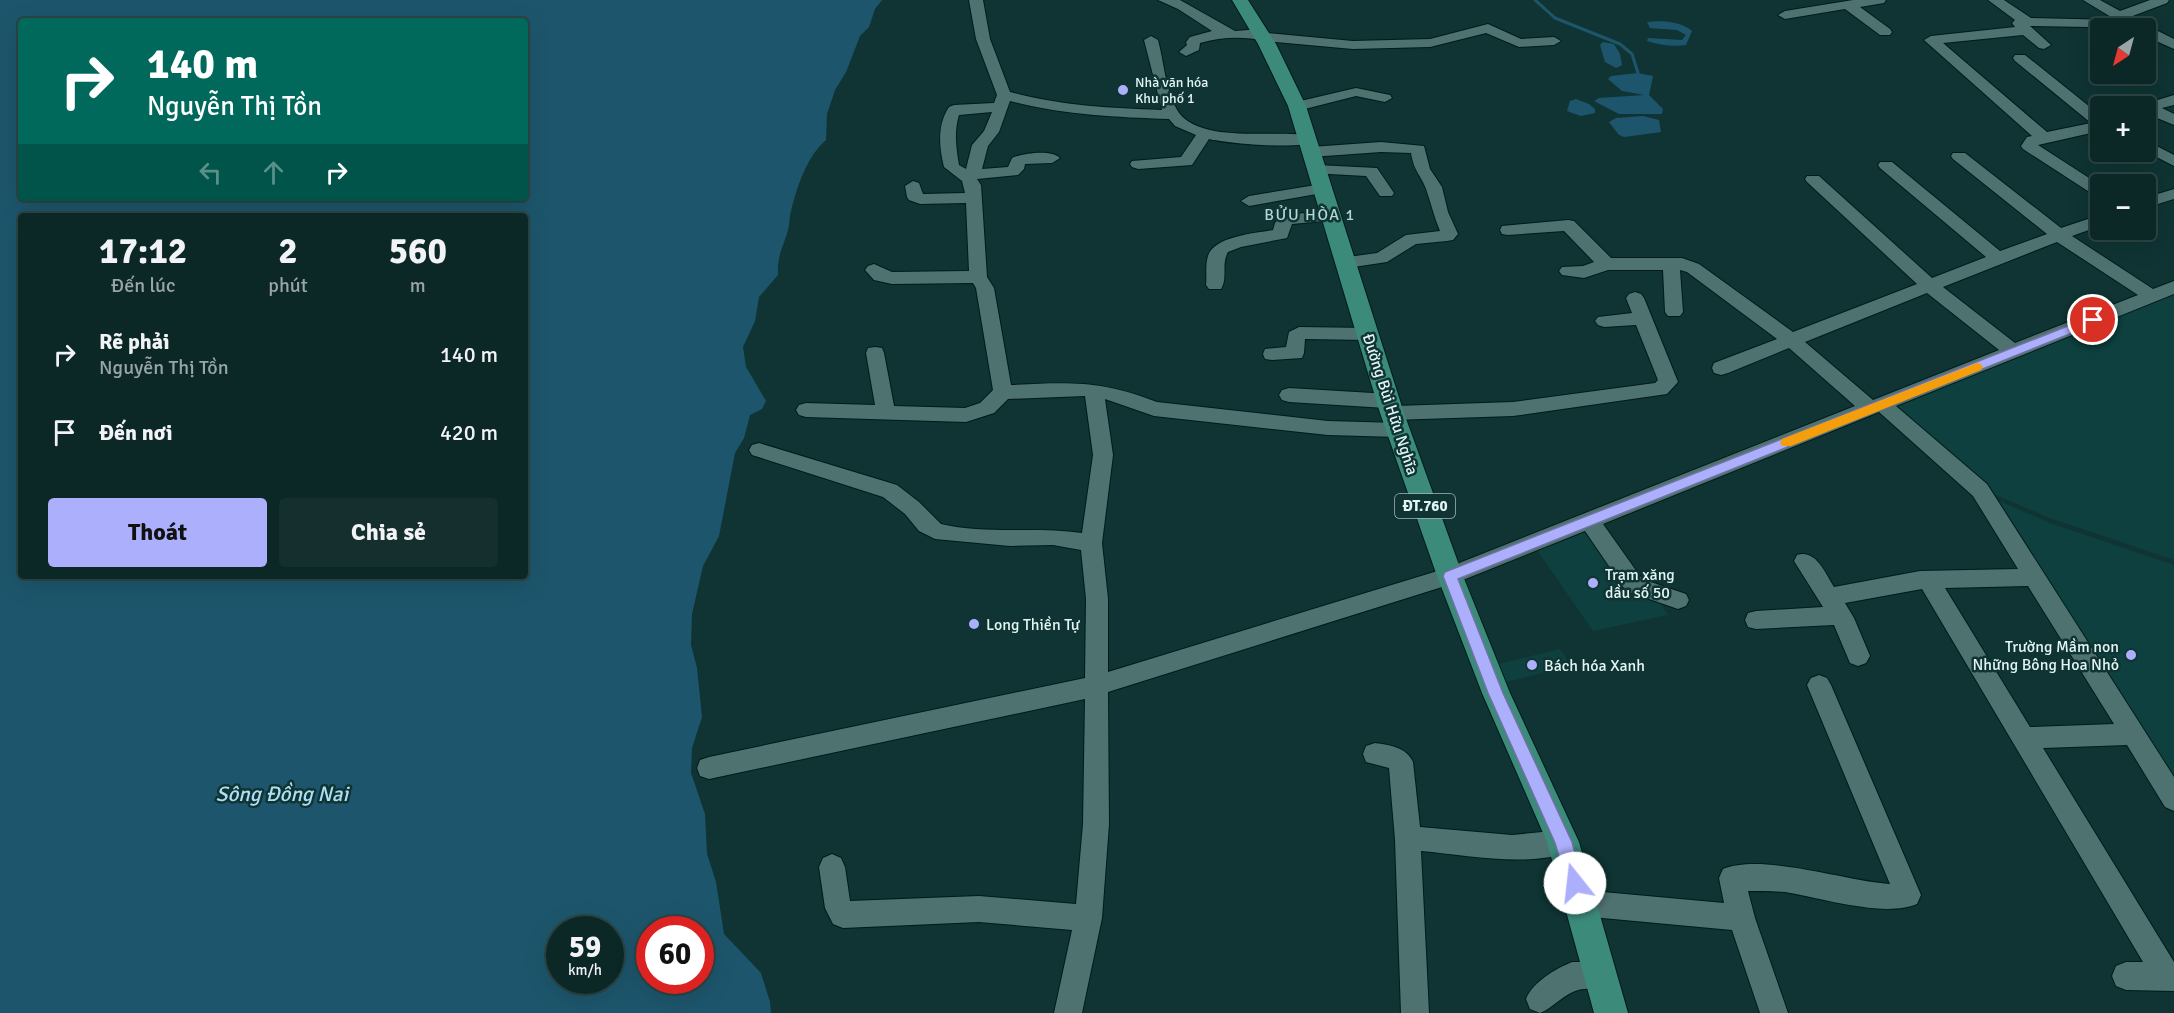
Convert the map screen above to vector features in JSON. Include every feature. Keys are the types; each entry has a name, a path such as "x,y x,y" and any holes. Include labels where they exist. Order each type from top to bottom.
{"main road":[{"name":"Đường Bùi Hữu Nghĩa","path":"1240,0 1262,35 1297,106 1393,415 1450,576 1496,693 1563,842 1611,1013"}],"street":[{"path":"976,0 983,39 1002,101 991,132 980,145 971,176 978,277 985,288 1003,392"},
{"path":"1165,0 1179,4 1225,32 1236,35 1262,35 1353,45 1430,43 1488,28 1519,43 1554,41"},
{"path":"1810,0 1824,9"},
{"path":"1785,15 1879,0"},
{"path":"1995,0 2027,26 2044,45"},
{"path":"2090,0 2124,18"},
{"path":"2120,16 2162,0"},
{"path":"1848,5 1885,32"},
{"path":"2043,137 1931,40 2027,26 2090,27"},
{"path":"1186,52 1194,47 1195,40 1225,32"},
{"path":"2156,36 2174,45"},
{"path":"1151,40 1168,109 1172,115 1205,134 1314,163 1371,171 1386,193"},
{"path":"2020,58 2090,116"},
{"path":"1297,106 1332,100 1353,93 1385,98"},
{"path":"2156,104 2174,100"},
{"path":"1052,158 1022,159 1018,161 1016,169 1012,172 971,176 954,170 950,164 950,114 959,108 1002,101 1089,112 1172,115"},
{"path":"2156,112 2174,120"},
{"path":"2090,126 2043,137 2029,143 2031,149 2090,186"},
{"path":"1364,148 1369,130"},
{"path":"1138,164 1186,162 1205,134"},
{"path":"1250,201 1314,163 1364,148 1418,148 1422,169 1434,187 1440,212 1450,234 1410,240 1376,260 1347,262"},
{"path":"2156,151 2174,161"},
{"path":"1959,156 2060,236 2152,296"},
{"path":"1886,165 1998,258"},
{"path":"1813,179 1929,285 2014,352"},
{"path":"913,186 915,197 920,199 973,198"},
{"path":"2156,200 2174,194"},
{"path":"1215,285 1218,253 1223,247 1254,238 1281,234 1283,223 1288,219 1330,216"},
{"path":"1721,368 2090,224"},
{"path":"1508,230 1570,225 1606,264"},
{"path":"1568,271 1584,272 1606,264 1682,264 1693,268 1791,340 1980,490 2174,799"},
{"path":"1671,265 1674,312"},
{"path":"874,270 880,276 892,278 978,277"},
{"path":"709,768 1096,686 1450,576 2174,287"},
{"path":"806,410 966,415 987,408 1003,392 1067,389 1094,390 1125,397 1154,408 1328,428 1393,415 1513,409 1660,389 1668,382 1635,298"},
{"path":"1604,321 1643,318"},
{"path":"1272,354 1294,353 1296,336 1299,333 1368,334"},
{"path":"875,353 886,412"},
{"path":"1068,1013 1088,918 1096,824 1097,581 1091,543 1103,455 1094,390"},
{"path":"1289,395 1393,415"},
{"path":"759,450 890,491 901,498 935,531 1010,538 1053,537 1091,543"},
{"path":"1589,521 1634,585 1678,600"},
{"path":"1805,561 1835,606 1858,656"},
{"path":"1756,620 1835,606 1928,580 2034,578"},
{"path":"1928,580 2171,977"},
{"path":"1774,1013 1741,918 1732,878 1782,879 1888,897 1908,895 1819,685"},
{"path":"2023,738 2133,734"},
{"path":"1375,754 1393,757 1401,762 1408,840 1415,1013"},
{"path":"1408,840 1421,839 1512,847 1563,842"},
{"path":"831,867 838,908 843,915 979,909 1088,918"},
{"path":"1581,903 1741,918"},
{"path":"1540,999 1572,976 1602,976"},
{"path":"2126,976 2171,977"}],"shaded area":[{"path":"2174,294 2174,560 2050,518 1984,490 1891,408"},
{"name":"Trường Mầm non Những Bông Hoa Nhỏ","path":"1988,496 2050,523 2174,565 2174,784"},
{"name":"Trạm xăng dầu số 50","path":"1590,529 1655,596 1668,615 1593,631 1537,550"},
{"name":"Bách hóa Xanh","path":"1560,649 1571,666 1501,683 1494,665"}],"water":[{"name":"Sông Đồng Nai","path":"0,0 882,0 875,9 869,27 860,36 846,72 835,90 827,114 826,140 813,154 796,192 790,213 789,228 779,257 778,275 759,297 755,321 743,347 746,367 766,401 762,409 750,415 744,438 735,453 719,536 703,566 692,614 691,645 697,668 702,717 692,748 691,773 705,814 707,854 716,882 724,934 761,973 771,1013 0,1013"},
{"path":"1647,22 1671,22 1692,31 1686,45 1657,44 1647,41 1648,38 1682,40 1686,35 1677,30 1650,28"},
{"path":"1603,42 1614,44 1620,54 1622,65 1616,68 1605,62 1600,45"},
{"path":"1638,73 1653,76 1649,95 1663,109 1662,114 1619,114 1594,101 1599,98 1644,95 1622,91 1608,79 1611,76"},
{"path":"1576,99 1589,104 1595,109 1595,113 1581,116 1567,111 1570,101"},
{"path":"1643,116 1659,120 1661,132 1624,137 1619,135 1609,122 1616,118"}],"waterway":[{"path":"1535,0 1555,18 1620,44 1632,54 1638,73"}],"slow traffic":[{"path":"1787,443 1977,367"}],"place":[{"name":"Nhà văn hóa Khu phố 1","path":"1123,90"},
{"name":"Trạm xăng dầu số 50","path":"1593,583"},
{"name":"Long Thiền Tự","path":"974,624"},
{"name":"Trường Mầm non Những Bông Hoa Nhỏ","path":"2131,655"},
{"name":"Bách hóa Xanh","path":"1532,665"}],"district":[{"name":"BỬU HÒA 1","path":"1310,214"}],"route":[{"path":"1575,883 1563,842 1496,693 1450,576 2093,320"}]}
